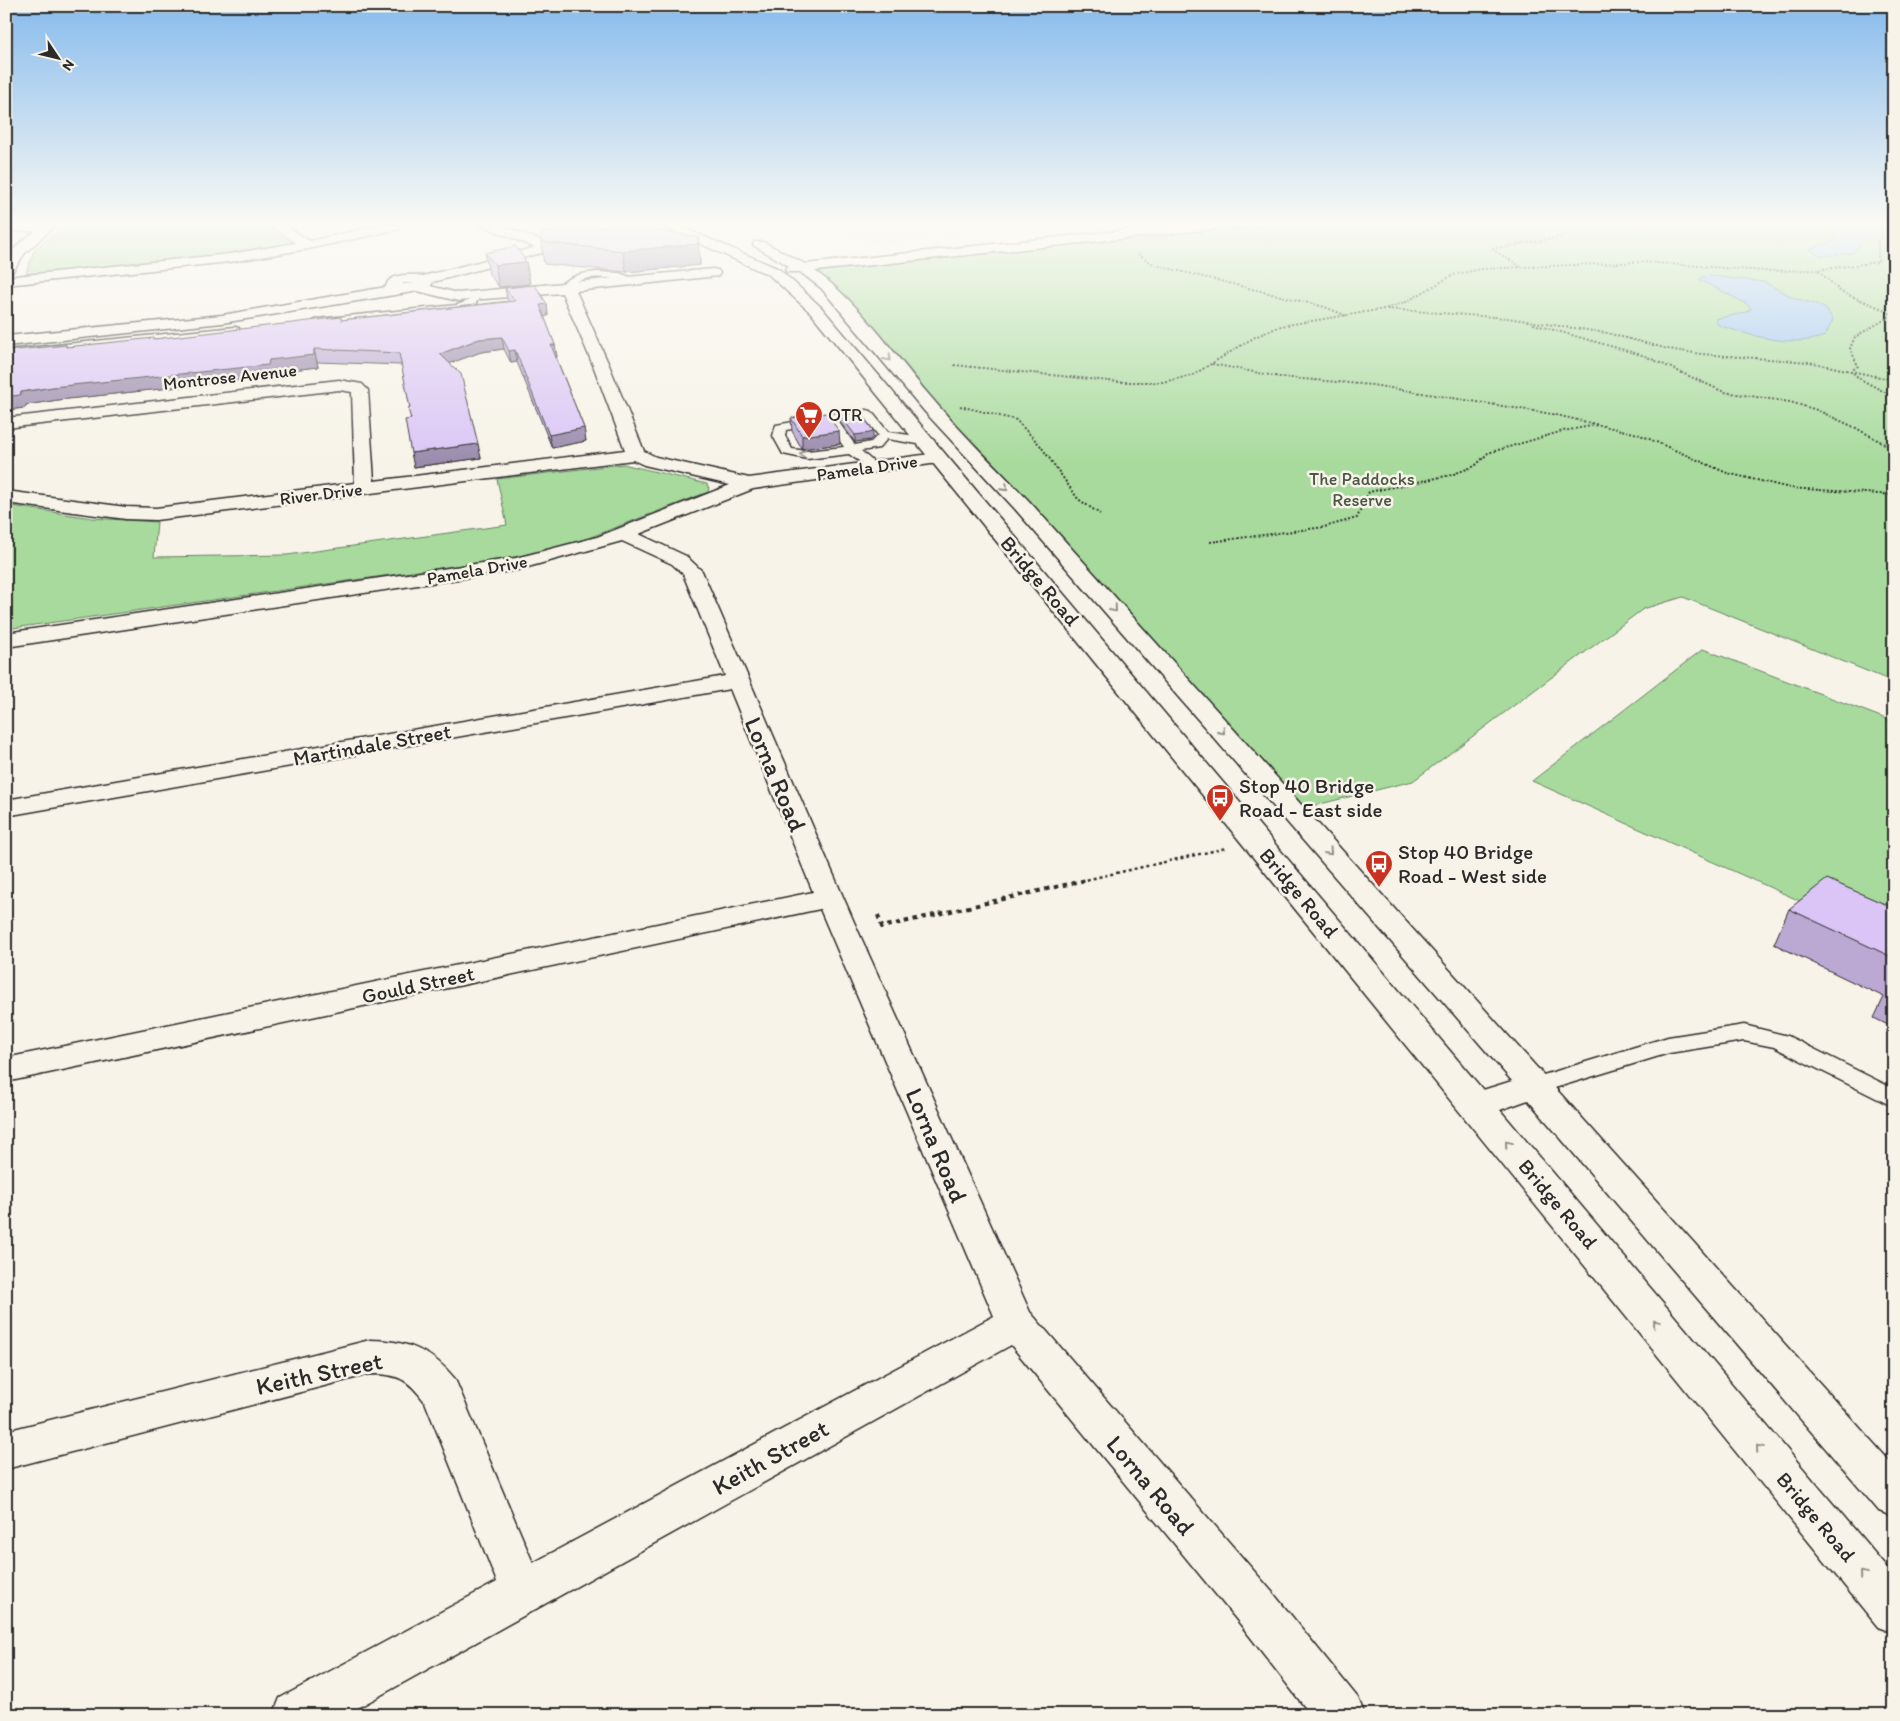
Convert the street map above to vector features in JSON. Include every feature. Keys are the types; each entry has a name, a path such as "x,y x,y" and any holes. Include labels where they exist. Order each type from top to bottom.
{"street":[{"path":"6,341 159,326 308,305"},
{"path":"572,305 610,387 636,454 656,463 749,484"},
{"name":"Bridge Road","path":"811,305 1894,1611"},
{"name":"Bridge Road","path":"844,305 971,453 1028,512 1894,1496"},
{"name":"Montrose Avenue","path":"6,424 339,385 352,386 360,390 365,489"},
{"name":"Pamela Drive","path":"6,640 488,570 541,559 623,534 749,484 874,467 931,450 971,453"},
{"name":"River Drive","path":"6,497 148,515 636,454"},
{"name":"Lorna Road","path":"623,534 679,560 692,571 830,898 1016,1323 1184,1525 1257,1609 1341,1715"},
{"name":"Martindale Street","path":"6,808 737,681"},
{"name":"Gould Street","path":"6,1070 830,898"},
{"path":"1475,1105 1535,1086"},
{"name":"Keith Street","path":"297,1715 1016,1323"},
{"name":"Keith Street","path":"6,1450 370,1357 400,1358 422,1369 441,1392 523,1591"}],"lane":[{"path":"308,323 458,308 466,305"},
{"path":"6,353 250,329"},
{"path":"874,467 851,449 829,417 867,413 890,399"},
{"path":"867,413 884,435 931,450"},
{"path":"831,420 780,426 779,436 787,451 795,455 876,445 884,435"},
{"path":"1535,1086 1668,1045 1744,1033 1780,1041 1894,1099"}],"path":[{"path":"1322,305 1347,316"},
{"path":"954,365 1120,382 1163,382 1193,375 1255,337 1281,326 1347,316 1396,305"},
{"path":"1851,371 1858,366 1850,348 1856,337 1888,317 1890,312 1878,305"},
{"path":"1384,309 1520,320 1607,333 1668,349 1709,355 1809,362 1894,380"},
{"path":"1520,320 1643,355 1668,364 1712,389 1731,394 1790,402 1823,413 1854,426 1894,448"},
{"path":"1212,364 1280,377 1372,385 1552,414 1638,434 1727,473 1781,486 1894,495"},
{"path":"1851,371 1860,379 1894,397"},
{"path":"956,405 1016,420 1040,445 1078,499 1100,514"},
{"path":"1210,542 1324,526 1357,518 1370,492 1395,485 1450,475 1475,466 1488,453 1563,430 1600,425"},
{"path":"878,915 882,926 1229,847"}],"green space":[{"name":"The Paddocks Reserve","path":"842,305 1894,305 1894,682 1683,597 1643,609 1413,781 1292,811"},
{"path":"623,464 707,484 708,492 588,538 552,549 504,559 6,629 6,505 92,518 157,522 154,557 287,555 507,525 497,479"},
{"path":"1703,649 1894,722 1894,943 1532,781"}],"water":[{"path":"1748,305 1819,305 1826,309 1833,320 1825,336 1798,341 1785,341 1745,333 1718,325 1715,319 1744,313 1751,309"}],"building":[{"path":"475,305 540,305 555,345 551,345 584,428 549,435 515,350 509,351 502,337 479,339 440,354 461,374 478,444 411,453 405,420 411,419 408,409 410,408 399,353 314,349 314,355 269,360 268,365 53,387 21,392 20,395 6,397 6,351 154,339 341,317 341,320"},
{"path":"826,413 839,431 802,436 791,418"},
{"path":"860,413 873,430 870,433 855,435 840,415"},
{"path":"1827,879 1894,908 1894,958 1789,909"}],"place":[{"name":"OTR","path":"809,439"},
{"name":"Stop 40 Bridge Road - East side","path":"1220,822"},
{"name":"Stop 40 Bridge Road - West side","path":"1379,888"}]}
